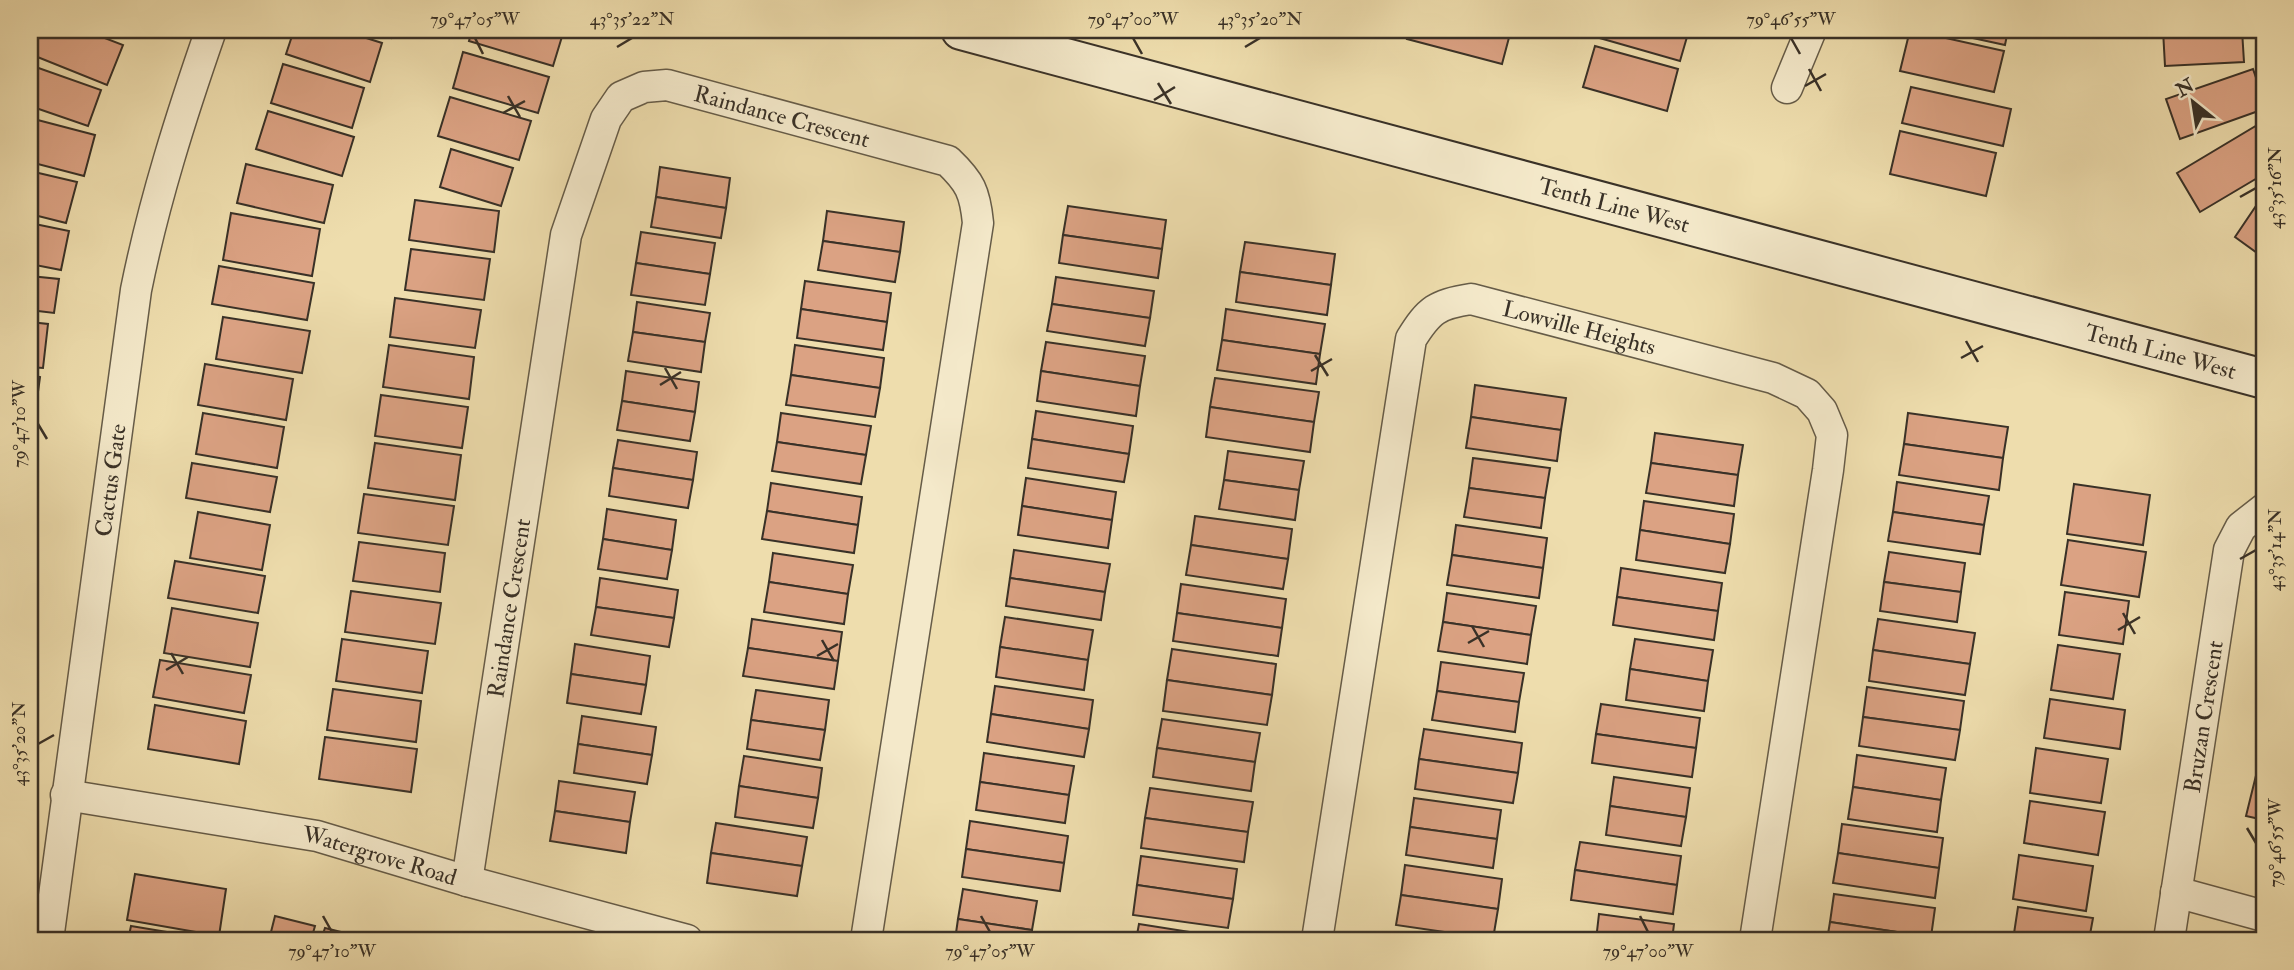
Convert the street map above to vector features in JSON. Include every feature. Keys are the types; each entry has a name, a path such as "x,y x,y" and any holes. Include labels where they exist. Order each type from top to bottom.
{"street":[{"name":"Cactus Gate","path":"48,940 138,279 147,233 167,161 211,30"},
{"name":"Tenth Line West","path":"961,30 2264,379"},
{"path":"1787,88 1811,30"},
{"name":"Raindance Crescent","path":"467,881 566,235 606,119 621,97 644,87 667,85 948,161 965,178 975,198 978,223 866,940"},
{"name":"Lowville Heights","path":"1317,940 1411,339 1424,317 1447,303 1471,299 1773,378 1807,394 1822,411 1832,435 1828,470 1755,940"},
{"name":"Bruzan Crescent","path":"2169,940 2229,550 2241,527 2264,509"},
{"name":"Watergrove Road","path":"66,794 317,836 467,881 687,940"},
{"path":"2176,892 2264,916"}],"building":[{"path":"30,30 84,30 123,45 107,85 30,54"},
{"path":"294,30 341,30 382,43 370,82 286,54"},
{"path":"365,30 394,30 391,38"},
{"path":"472,30 564,30 553,66 469,41"},
{"path":"1410,30 1511,30 1502,64 1407,39"},
{"path":"1590,30 1689,30 1680,61 1589,35"},
{"path":"1910,30 2004,51 1994,92 1900,71"},
{"path":"1936,30 2008,30 2005,45"},
{"path":"2163,30 2242,30 2244,62 2165,66"},
{"path":"1595,46 1678,69 1667,111 1583,87"},
{"path":"463,52 549,77 538,113 453,88"},
{"path":"283,64 364,88 352,128 271,103"},
{"path":"30,65 101,90 88,126 30,106"},
{"path":"2253,69 2264,101 2264,109 2180,139 2166,99"},
{"path":"1911,87 2011,109 2003,146 1902,123"},
{"path":"450,97 531,121 519,160 438,136"},
{"path":"268,111 354,137 342,176 256,149"},
{"path":"30,118 95,135 84,176 30,162"},
{"path":"2264,121 2264,174 2200,212 2177,173"},
{"path":"1900,131 1996,153 1986,196 1890,174"},
{"path":"451,149 513,168 501,206 440,187"},
{"path":"246,164 333,185 324,223 237,203"},
{"path":"660,167 730,178 726,208 656,197"},
{"path":"30,171 77,182 66,223 30,214"},
{"path":"2264,194 2264,258 2235,237"},
{"path":"656,197 726,208 721,238 651,227"},
{"path":"415,200 499,211 494,252 409,240"},
{"path":"1068,206 1166,220 1162,249 1063,235"},
{"path":"827,211 904,222 900,252 823,241"},
{"path":"231,213 320,229 312,276 223,260"},
{"path":"30,223 69,231 61,270 30,264"},
{"path":"641,232 715,243 710,274 636,263"},
{"path":"1063,235 1162,249 1158,278 1059,263"},
{"path":"823,241 900,252 895,282 818,270"},
{"path":"1245,242 1335,254 1331,285 1240,272"},
{"path":"411,249 490,259 484,300 405,290"},
{"path":"636,263 710,274 705,305 631,295"},
{"path":"219,266 314,283 307,320 212,304"},
{"path":"1240,272 1331,285 1327,315 1236,302"},
{"path":"30,276 59,279 54,313 30,310"},
{"path":"1056,277 1154,291 1150,318 1052,304"},
{"path":"805,281 891,293 887,322 801,309"},
{"path":"395,298 481,310 475,348 390,337"},
{"path":"637,302 710,313 705,342 633,332"},
{"path":"1052,304 1150,318 1145,346 1047,331"},
{"path":"801,309 887,322 883,350 797,338"},
{"path":"1226,309 1325,324 1320,354 1222,340"},
{"path":"223,317 310,331 302,373 216,359"},
{"path":"30,322 48,324 43,368 30,367"},
{"path":"633,332 705,342 701,372 628,361"},
{"path":"1222,340 1320,354 1316,384 1217,370"},
{"path":"1046,342 1145,356 1140,386 1041,371"},
{"path":"389,345 474,357 469,399 383,387"},
{"path":"795,345 884,358 880,388 791,375"},
{"path":"205,364 293,379 286,420 198,405"},
{"path":"626,371 699,382 695,412 622,401"},
{"path":"1041,371 1140,386 1136,416 1037,401"},
{"path":"30,375 40,377 35,414 30,413"},
{"path":"791,375 880,388 875,417 786,405"},
{"path":"1215,378 1319,392 1314,422 1210,407"},
{"path":"1475,385 1566,398 1561,430 1471,417"},
{"path":"381,395 468,407 462,448 375,436"},
{"path":"622,401 695,412 690,441 617,430"},
{"path":"1210,407 1314,422 1310,452 1206,437"},
{"path":"1036,411 1133,426 1129,454 1032,439"},
{"path":"203,413 284,427 277,468 196,454"},
{"path":"781,413 871,426 866,455 777,442"},
{"path":"1908,413 2008,427 2003,458 1904,444"},
{"path":"1471,417 1561,430 1557,461 1466,448"},
{"path":"30,423 35,424 30,467"},
{"path":"1655,433 1743,445 1738,475 1651,463"},
{"path":"1032,439 1129,454 1124,482 1028,468"},
{"path":"618,440 697,452 693,480 613,468"},
{"path":"777,442 866,455 861,484 772,471"},
{"path":"375,443 461,455 455,500 368,488"},
{"path":"1904,444 2003,458 1999,490 1899,475"},
{"path":"1228,451 1304,461 1299,490 1224,480"},
{"path":"1473,458 1550,468 1545,498 1469,488"},
{"path":"192,463 277,477 270,512 186,498"},
{"path":"1651,463 1738,475 1734,506 1646,493"},
{"path":"613,468 693,480 688,508 609,496"},
{"path":"1026,478 1116,492 1112,520 1022,506"},
{"path":"1224,480 1299,490 1295,520 1219,509"},
{"path":"1897,482 1989,496 1984,525 1893,512"},
{"path":"771,483 862,497 858,525 767,511"},
{"path":"2074,484 2150,495 2143,545 2067,534"},
{"path":"1469,488 1545,498 1541,528 1464,517"},
{"path":"364,494 454,506 448,545 358,533"},
{"path":"1644,501 1734,514 1730,544 1640,530"},
{"path":"1022,506 1112,520 1108,548 1018,535"},
{"path":"607,509 676,520 672,550 603,539"},
{"path":"767,511 858,525 854,553 762,539"},
{"path":"198,512 270,525 262,570 190,558"},
{"path":"1893,512 1984,525 1980,554 1888,541"},
{"path":"1195,516 1292,529 1288,559 1191,545"},
{"path":"1456,525 1547,538 1543,568 1452,555"},
{"path":"1640,530 1730,544 1725,573 1636,560"},
{"path":"603,539 672,550 667,579 598,569"},
{"path":"2068,540 2146,552 2139,597 2061,585"},
{"path":"359,542 445,553 440,592 353,581"},
{"path":"1191,545 1288,559 1283,589 1186,575"},
{"path":"1014,550 1110,564 1105,592 1010,578"},
{"path":"1889,552 1965,563 1961,592 1884,582"},
{"path":"773,553 853,565 848,594 769,582"},
{"path":"1452,555 1543,568 1539,598 1447,585"},
{"path":"175,561 265,576 258,613 168,598"},
{"path":"1621,568 1722,583 1718,611 1617,597"},
{"path":"600,578 678,590 674,618 596,607"},
{"path":"1010,578 1105,592 1101,620 1006,606"},
{"path":"769,582 848,594 844,624 764,612"},
{"path":"1884,582 1961,592 1957,622 1880,611"},
{"path":"1181,584 1286,599 1282,628 1177,613"},
{"path":"351,591 441,603 435,644 345,632"},
{"path":"2065,592 2129,601 2123,644 2059,635"},
{"path":"1447,593 1536,606 1531,635 1443,622"},
{"path":"1617,597 1718,611 1714,640 1613,625"},
{"path":"596,607 674,618 669,647 591,635"},
{"path":"172,608 258,623 250,667 164,653"},
{"path":"1177,613 1282,628 1278,656 1173,641"},
{"path":"1005,617 1093,630 1088,660 1000,647"},
{"path":"752,619 842,632 838,661 748,648"},
{"path":"1878,619 1975,633 1970,664 1873,650"},
{"path":"1443,622 1531,635 1527,664 1438,651"},
{"path":"342,639 428,651 422,693 336,681"},
{"path":"1635,639 1713,650 1708,681 1630,669"},
{"path":"575,644 650,656 646,685 571,674"},
{"path":"2058,645 2120,654 2113,699 2051,690"},
{"path":"1000,647 1088,660 1084,690 996,677"},
{"path":"748,648 838,661 834,689 743,676"},
{"path":"1172,649 1276,664 1272,695 1167,680"},
{"path":"1873,650 1970,664 1965,695 1869,681"},
{"path":"160,660 251,675 244,713 153,697"},
{"path":"1441,662 1524,673 1519,702 1437,691"},
{"path":"1630,669 1708,681 1704,711 1626,700"},
{"path":"571,674 646,685 641,714 567,703"},
{"path":"1167,680 1272,695 1267,725 1163,711"},
{"path":"995,686 1093,700 1089,729 991,714"},
{"path":"1867,687 1964,701 1960,730 1863,717"},
{"path":"333,689 421,701 416,742 327,730"},
{"path":"756,690 829,700 825,730 751,720"},
{"path":"1437,691 1519,702 1515,732 1432,720"},
{"path":"2050,699 2125,710 2120,749 2044,738"},
{"path":"1601,704 1700,718 1696,748 1596,734"},
{"path":"155,705 246,721 239,764 148,749"},
{"path":"991,714 1089,729 1084,757 987,742"},
{"path":"582,716 656,727 652,755 578,744"},
{"path":"1863,717 1960,730 1955,760 1859,746"},
{"path":"1162,719 1260,733 1255,762 1157,748"},
{"path":"751,720 825,730 820,760 747,749"},
{"path":"1424,729 1522,743 1518,773 1419,759"},
{"path":"1596,734 1696,748 1692,777 1592,763"},
{"path":"325,737 417,749 411,792 319,779"},
{"path":"2264,743 2264,820 2246,816"},
{"path":"578,744 652,755 647,784 574,773"},
{"path":"1157,748 1255,762 1251,791 1153,777"},
{"path":"2036,748 2108,759 2101,803 2030,793"},
{"path":"984,753 1074,766 1069,795 980,782"},
{"path":"1857,755 1946,768 1941,800 1853,787"},
{"path":"744,756 822,768 818,798 739,786"},
{"path":"1419,759 1518,773 1513,803 1415,789"},
{"path":"1614,777 1690,788 1686,817 1610,806"},
{"path":"559,781 635,792 630,822 555,811"},
{"path":"980,782 1069,795 1065,823 976,810"},
{"path":"739,786 818,798 813,828 735,817"},
{"path":"1853,787 1941,800 1937,832 1848,819"},
{"path":"1150,788 1253,802 1248,832 1145,818"},
{"path":"1414,798 1501,810 1497,839 1410,827"},
{"path":"2030,801 2105,812 2098,855 2024,843"},
{"path":"1610,806 1686,817 1681,846 1606,835"},
{"path":"555,811 630,822 626,853 550,841"},
{"path":"1145,818 1248,832 1244,862 1141,848"},
{"path":"970,821 1068,836 1064,863 966,849"},
{"path":"716,823 807,837 802,866 711,853"},
{"path":"1842,824 1943,838 1939,868 1838,853"},
{"path":"1410,827 1497,839 1493,868 1406,855"},
{"path":"1580,842 1681,856 1677,885 1575,870"},
{"path":"966,849 1064,863 1060,891 962,877"},
{"path":"711,853 802,866 797,896 707,883"},
{"path":"1838,853 1939,868 1935,898 1833,883"},
{"path":"2019,855 2093,866 2086,911 2013,899"},
{"path":"1141,856 1237,869 1233,899 1137,885"},
{"path":"1405,865 1502,879 1498,909 1401,895"},
{"path":"1575,870 1677,885 1673,914 1571,900"},
{"path":"135,874 226,889 219,936 127,920"},
{"path":"1137,885 1233,899 1228,928 1133,915"},
{"path":"963,889 1037,901 1032,930 958,919"},
{"path":"1834,894 1935,908 1931,937 1830,922"},
{"path":"1401,895 1498,909 1493,939 1396,925"},
{"path":"2018,907 2093,918 2089,940 2013,940"},
{"path":"1599,914 1674,924 1672,940 1596,940"},
{"path":"275,916 315,926 311,940 269,940"},
{"path":"958,919 1032,930 1031,940 955,940"},
{"path":"1830,922 1931,937 1931,940 1827,940"},
{"path":"1139,924 1228,938 1136,940"},
{"path":"131,926 215,940 128,940"},
{"path":"325,928 365,938 321,940"},
{"path":"1389,934 1434,940 1388,940"}]}
